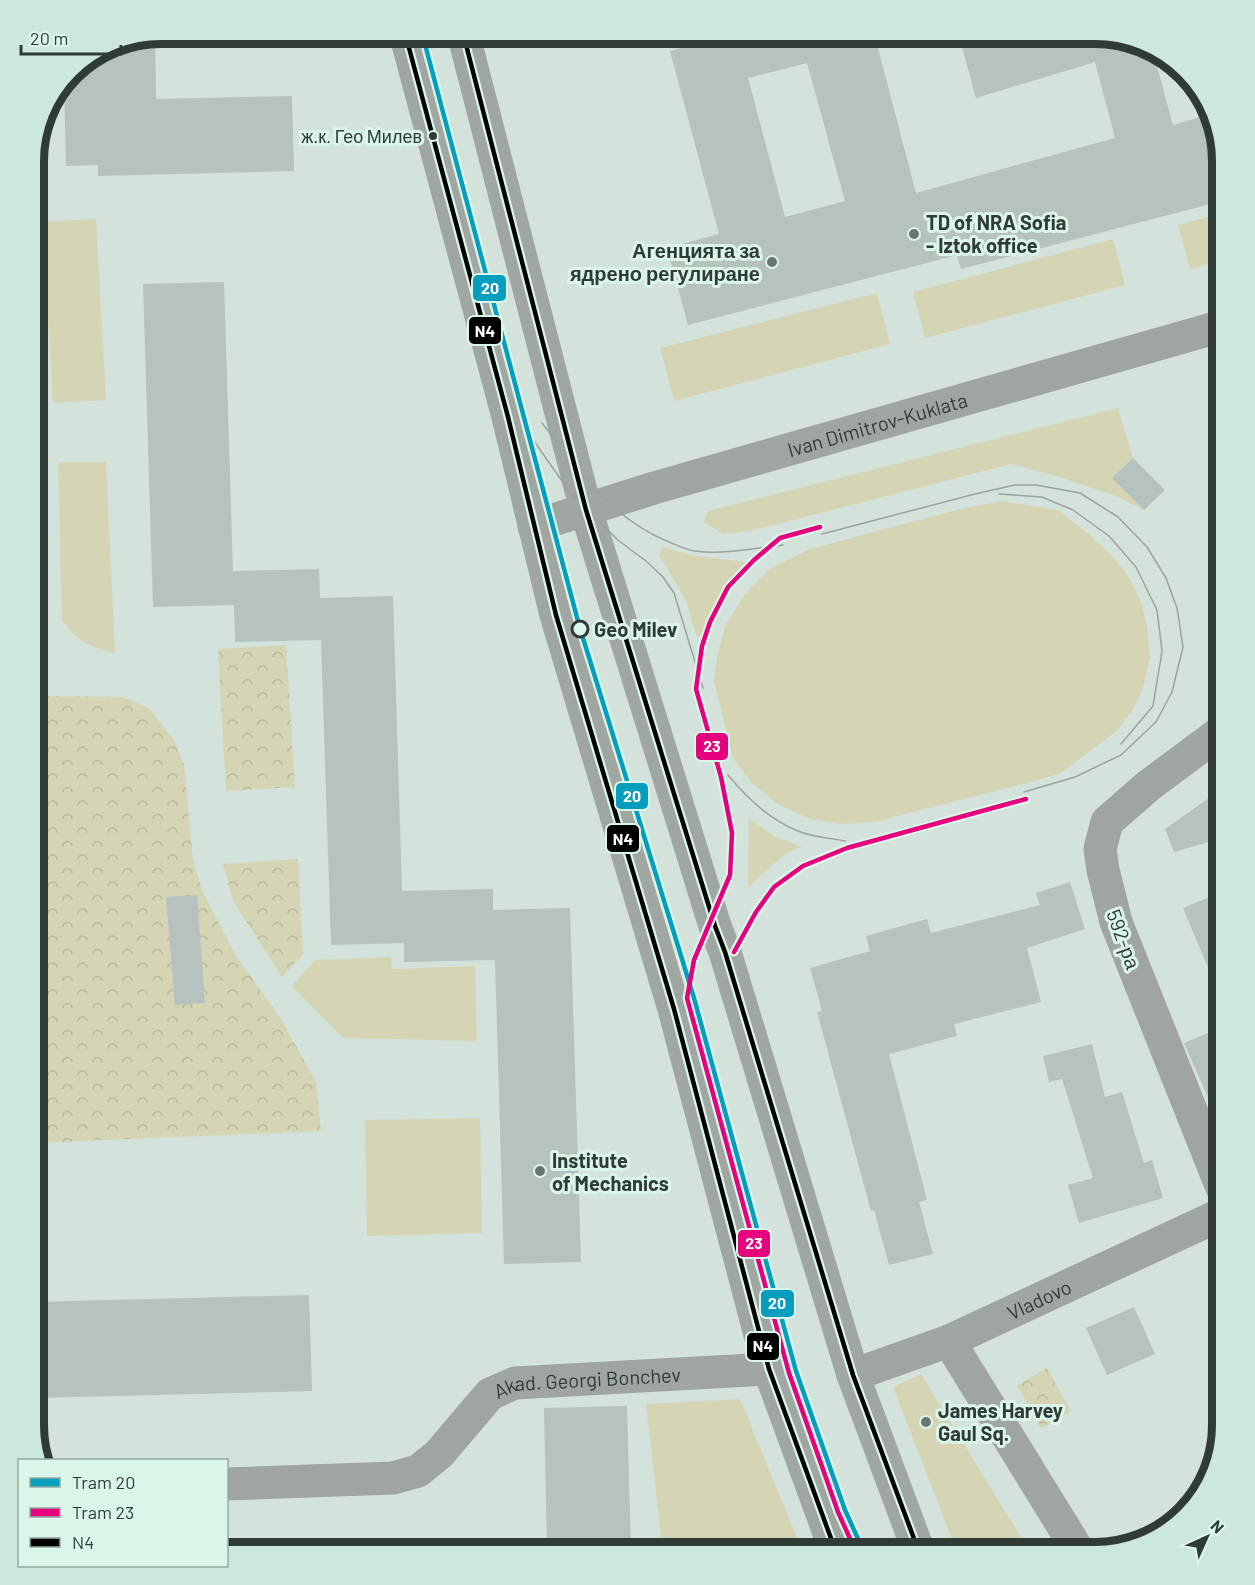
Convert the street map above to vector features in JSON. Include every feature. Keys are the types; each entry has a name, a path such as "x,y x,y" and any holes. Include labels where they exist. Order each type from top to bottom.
{"main road":[{"path":"408,44 508,417 556,615 674,1010 769,1370 832,1542"},
{"path":"466,44 586,510 715,927 725,952 853,1376 915,1542"}],"street":[{"name":"Ivan Dimitrov-Kuklata","path":"534,526 654,488 1212,329"},
{"name":"592-ра","path":"1212,738 1148,786 1107,822 1100,849 1116,922 1212,1163"},
{"name":"Vladovo","path":"853,1376 949,1341 1212,1219"},
{"path":"949,1341 1073,1542"},
{"name":"Akad. Georgi Bonchev","path":"228,1484 393,1479 418,1471 439,1454 490,1394 515,1383 769,1370"}],"green space":[{"path":"1212,216 1212,264 1190,269 1178,225"},
{"path":"96,219 106,400 53,403 44,222"},
{"path":"1113,239 1125,285 925,338 913,292"},
{"path":"877,293 890,344 674,401 660,348"},
{"path":"1118,408 1133,458 1113,478 1144,510 1118,497 1063,478 1011,464 750,531 723,534 704,522 708,511"},
{"path":"58,462 106,462 115,653 79,639 62,620"},
{"path":"1003,501 1058,510 1114,558 1130,579 1142,604 1150,656 1144,685 1133,709 1118,730 1061,773 874,822 841,824 810,819 779,805 751,782 733,758 714,681 718,652 726,624 746,593 771,568 810,549 960,509"},
{"path":"662,547 690,555 746,562 716,602 700,637 696,635 686,600 659,555"},
{"path":"286,645 295,787 226,791 218,649"},
{"path":"44,696 122,697 149,708 174,740 184,765 193,860 201,888 236,956 281,1019 316,1082 321,1131 44,1143"},
{"path":"749,819 774,836 802,847 785,854 748,887"},
{"path":"298,859 303,954 282,977 233,901 223,864"},
{"path":"391,957 392,969 475,966 477,1041 343,1038 292,986 315,960"},
{"path":"480,1118 482,1233 367,1236 365,1120"},
{"path":"1047,1368 1071,1411 1041,1428 1017,1385"},
{"path":"921,1374 1024,1542 953,1542 893,1387"},
{"path":"740,1399 799,1542 662,1542 646,1404"}],"building":[{"path":"155,44 156,99 292,96 294,171 98,176 98,165 66,166 64,93 83,72 116,52"},
{"path":"696,44 877,44 916,193 1115,138 1095,62 976,98 961,44 1110,44 1139,52 1155,61 1173,125 1203,116 1211,145 1212,204 961,269 957,255 688,325 667,248 719,234 670,51","holes":["807,63 845,201 785,217 748,78"]},
{"path":"224,282 233,571 319,569 320,598 393,596 402,891 493,889 493,910 570,908 581,1262 504,1264 495,960 404,962 404,943 331,945 321,640 235,642 234,605 153,607 143,284"},
{"path":"1133,458 1165,490 1144,510 1112,478"},
{"path":"1212,796 1212,841 1174,852 1165,829"},
{"path":"1070,882 1085,929 1027,948 1041,1002 954,1024 957,1036 889,1054 927,1200 919,1202 933,1254 889,1265 874,1210 871,1211 817,1012 822,1011 810,968 870,951 866,936 927,919 931,933 1040,905 1036,893"},
{"path":"197,895 205,1003 175,1005 166,897"},
{"path":"1212,896 1212,977 1183,908"},
{"path":"1212,1031 1212,1106 1184,1043"},
{"path":"1092,1044 1105,1097 1122,1092 1144,1163 1152,1160 1163,1198 1079,1223 1068,1185 1093,1178 1062,1079 1049,1082 1043,1056"},
{"path":"309,1295 312,1391 44,1398 44,1302"},
{"path":"1134,1307 1155,1354 1107,1375 1086,1328"},
{"path":"627,1406 631,1542 547,1542 544,1408"}],"tram line":[{"name":"20","path":"425,44 579,625 694,998 796,1371 845,1510 859,1542"},
{"path":"542,423 598,492 630,521 649,532 685,549 705,552 739,551 783,545"},
{"path":"527,431 571,494 619,541 663,577 674,593 703,688"},
{"path":"822,534 975,494 1015,485 1036,485 1080,493 1118,517 1147,547 1166,578 1177,608 1183,647 1172,692 1156,722 1121,755 1075,777 1024,792"},
{"path":"999,494 1042,497 1073,510 1109,536 1136,567 1157,610 1162,651 1153,706 1121,744"},
{"name":"23","path":"820,527 780,538 754,560 728,587 710,622 702,646 696,689 721,777 732,833 730,875 694,960 687,998 789,1373 838,1512 852,1542"},
{"path":"728,775 743,792 778,821 809,835 845,841"},
{"name":"23","path":"734,952 756,912 774,887 803,866 847,848 1026,799"}],"transit line":[{"name":"N4","path":"408,44 508,417 556,615 674,1009 769,1369 832,1542"},
{"name":"N4","path":"466,44 586,510 725,952 853,1375 915,1542"}],"place":[{"name":"ж.к. Гео Милев","path":"433,136"},
{"name":"TD of NRA Sofia - Iztok office","path":"914,234"},
{"name":"Агенцията за ядрено регулиране","path":"772,262"},
{"name":"Geo Milev","path":"580,629"},
{"name":"Institute of Mechanics","path":"540,1171"},
{"name":"James Harvey Gaul Sq.","path":"926,1422"}]}
